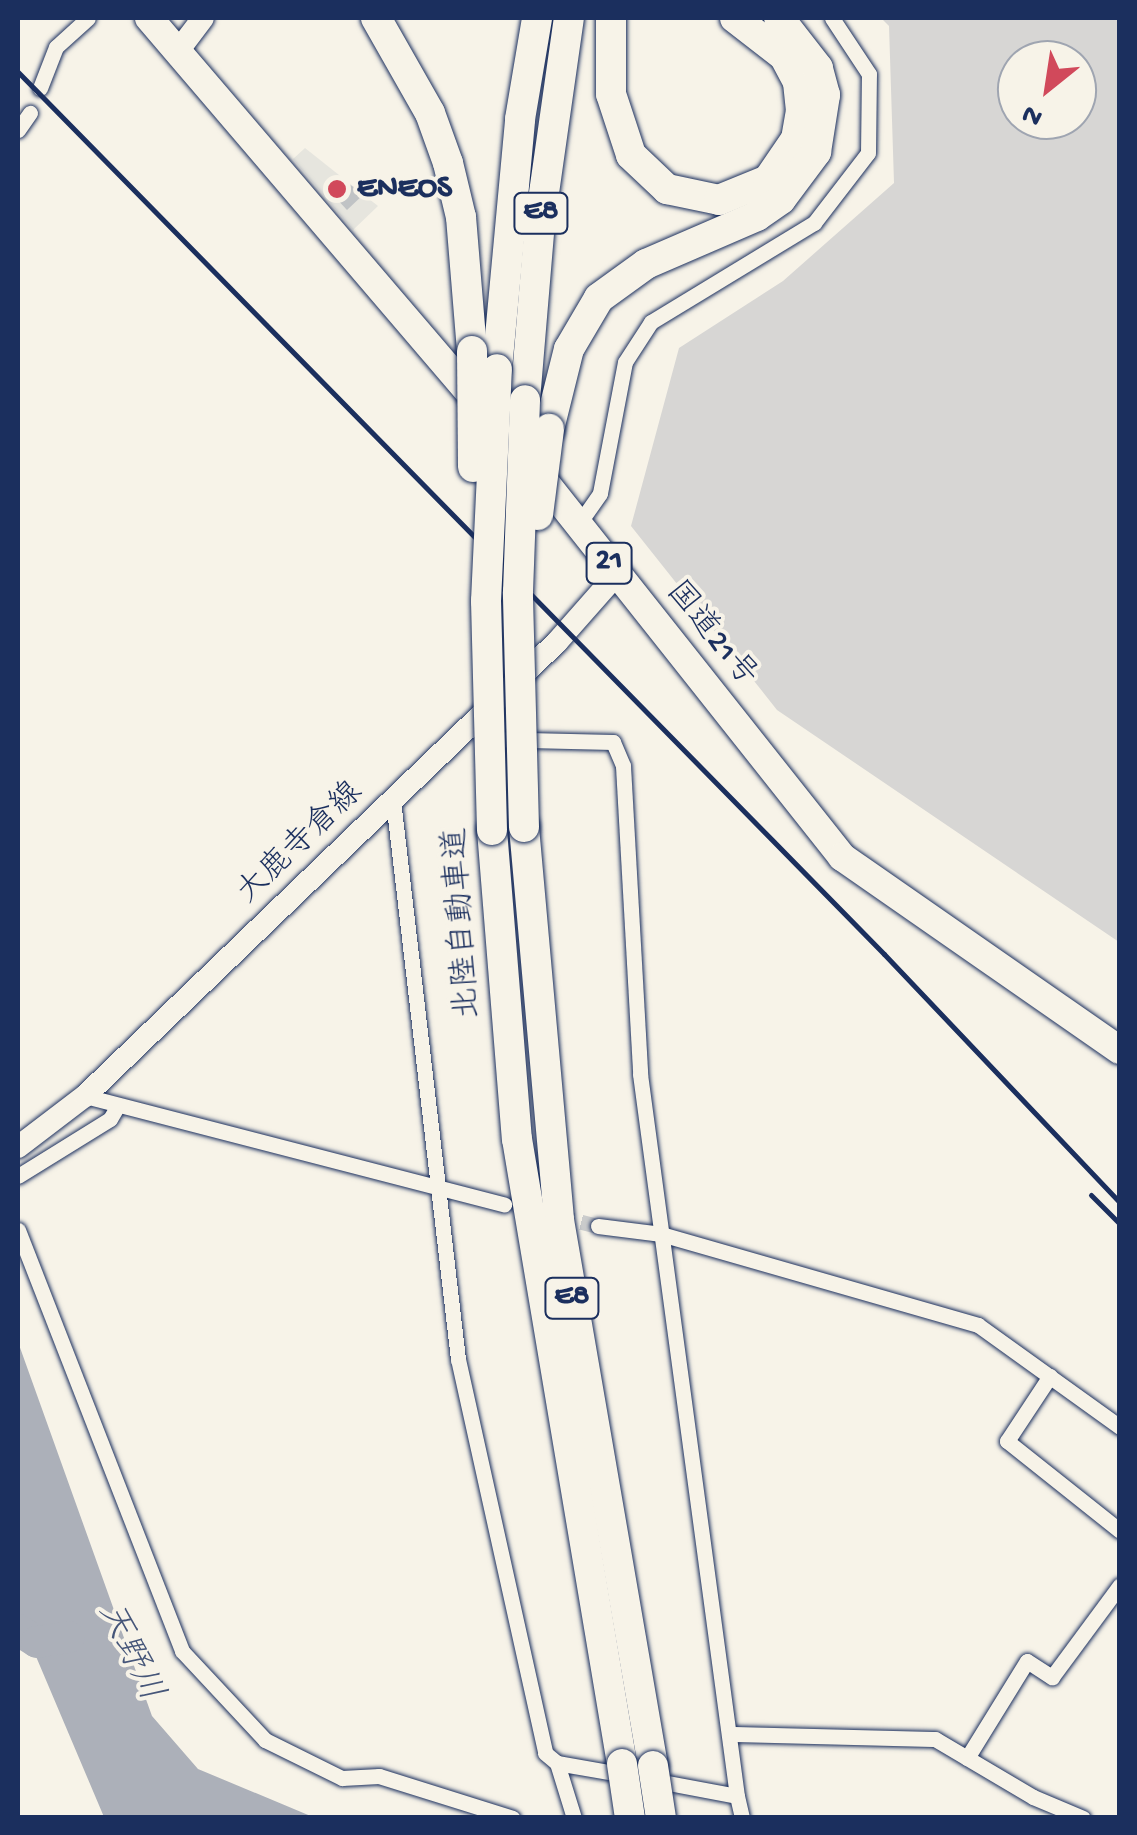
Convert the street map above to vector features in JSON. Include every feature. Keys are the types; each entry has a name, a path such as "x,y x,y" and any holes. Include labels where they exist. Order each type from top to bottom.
{"highway":[{"name":"国道21号","path":"149,18 580,522 842,857 1120,1050"},
{"path":"376,18 430,113 448,162 461,217 472,351 476,581 488,725"},
{"path":"611,25 611,94 630,154 667,189 719,200 768,180 796,139 801,111 798,82 784,56 735,18"},
{"path":"528,827 531,621 549,429 569,349 600,298 646,264 756,216 781,199 816,152 825,95 818,68 780,18"},
{"name":"北陸自動車道","path":"537,20 520,120 496,370 488,725 492,830 522,1177 630,1818"},
{"name":"北陸自動車道","path":"568,23 525,400 518,592 534,985 559,1220 661,1818"}],"main road":[{"path":"178,51 203,18"},
{"name":"大鹿寺倉線","path":"18,1147 85,1096 458,738 617,574"}],"street":[{"path":"40,88 56,47 88,18"},
{"path":"580,522 600,493 625,362 651,322 814,223 868,153 869,74 832,18"},
{"path":"18,130 30,113"},
{"path":"458,738 614,742 624,766 640,1074 742,1818"},
{"path":"393,800 434,1182 458,1359 546,1753 557,1763 574,1818"},
{"path":"85,1096 434,1182 504,1204"},
{"path":"18,1176 110,1119 118,1106"},
{"path":"598,1226 661,1234 978,1324 1120,1427"},
{"path":"18,1230 182,1651 265,1740 342,1778 379,1776 513,1818"},
{"path":"1050,1376 1007,1442 1120,1531"},
{"path":"967,1758 1027,1660 1052,1677 1120,1585"},
{"path":"732,1734 935,1740 1083,1818"},
{"path":"557,1763 736,1796"}],"shaded area":[{"path":"881,18 1119,18 1119,942 777,710 631,526 679,348 783,281 894,183 889,26"},
{"name":"ENEOS","path":"305,148 378,206 353,230 293,159"}],"water":[{"name":"天野川","path":"18,1342 152,1716 198,1769 313,1817 104,1817 18,1614"}],"building":[{"path":"349,184 364,194 347,210 335,197"}],"waterway":[{"path":"18,1630 37,1642 69,1637"}],"tunnel":[{"path":"559,1216 598,1226"}],"railway":[{"path":"18,72 884,954 1120,1203"},
{"path":"1091,1195 1120,1224"}],"place":[{"name":"ENEOS","path":"337,189"}]}
